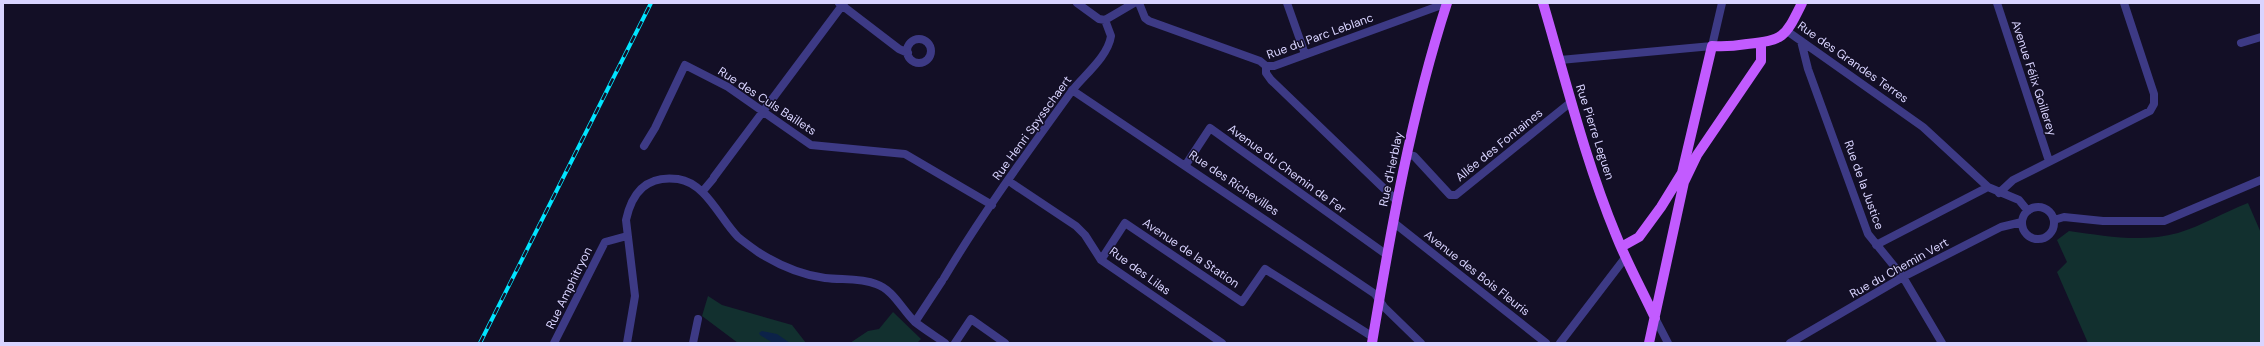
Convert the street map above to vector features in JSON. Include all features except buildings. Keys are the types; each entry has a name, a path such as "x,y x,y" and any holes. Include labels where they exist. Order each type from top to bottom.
{"main road":[{"name":"Rue d'Herblay","path":"1372,340 1406,155 1427,72 1447,3"},
{"name":"Rue Pierre Leguen","path":"1543,3 1571,102 1606,210 1627,262 1655,318"},
{"path":"1787,30 1802,3"},
{"name":"Rue des Grandes Terres","path":"1712,46 1725,47 1761,43 1775,40 1787,30"},
{"path":"1693,152 1761,61 1761,43"},
{"path":"1649,343 1685,172 1693,152 1712,46"},
{"path":"1621,247 1639,237 1685,172"},
{"path":"1661,207 1670,202 1678,203"}],"street":[{"path":"1077,3 1099,20 1105,20 1134,3"},
{"path":"1139,3 1145,18 1149,21 1260,61 1266,66"},
{"path":"1288,3 1304,54"},
{"name":"Rue du Parc Leblanc","path":"1398,202 1270,80 1266,73 1266,66 1274,66 1447,3"},
{"path":"1712,46 1722,3"},
{"name":"Avenue Félix Goillerey","path":"1997,3 2049,161"},
{"path":"1999,193 2014,180 2049,161 2141,117 2150,111 2154,104 2154,94 2124,3"},
{"path":"702,192 714,178 842,4 899,48 908,52"},
{"name":"Rue Henri Spysschaert","path":"915,322 992,205 1072,90 1110,42 1111,36 1105,20"},
{"name":"Rue des Grandes Terres","path":"1787,30 1924,127 1988,187 1999,193 2019,200 2028,211"},
{"path":"2241,43 2261,37"},
{"name":"Rue de la Justice","path":"1801,41 1806,61 1868,234 1903,277 1942,343"},
{"name":"Rue des Grandes Terres","path":"1560,60 1712,46"},
{"path":"1806,61 1818,52"},
{"name":"Rue des Culs Baillets","path":"644,146 655,128 685,66 728,87 811,144 905,154 992,205"},
{"name":"Rue des Richevilles","path":"1072,90 1375,294 1421,343"},
{"name":"Allée des Fontaines","path":"1406,155 1414,156 1450,195 1456,195 1571,102"},
{"name":"Avenue du Chemin de Fer","path":"1185,166 1210,128 1387,255"},
{"path":"627,343 635,296 626,220 632,197 650,183 664,178 680,179 702,192 738,237 776,263 823,278 878,284 892,294 915,322 945,343"},
{"path":"2054,220 2064,217 2103,221 2164,221 2261,180"},
{"name":"Rue des Lilas","path":"1013,184 1076,226 1085,235 1101,260 1222,343"},
{"path":"1876,245 1981,192 1988,187"},
{"path":"2036,207 2045,209 2054,220 2052,231 2049,235 2039,239 2034,238 2026,232 2022,222 2028,211 2036,207"},
{"name":"Avenue des Bois Fleuris","path":"1393,222 1546,343"},
{"name":"Rue du Chemin Vert","path":"1790,343 1903,277 2000,227 2022,222"},
{"name":"Avenue de la Station","path":"1101,260 1125,223 1242,302 1265,270 1372,340"},
{"name":"Rue Amphitryon","path":"554,343 605,242 627,236"},
{"path":"1560,343 1627,262"},
{"path":"1655,318 1668,343"},
{"path":"693,343 698,319"},
{"path":"955,343 970,319 1005,343"}],"green space":[{"path":"2248,203 2261,233 2261,343 2088,343 2057,272 2067,262 2057,240 2069,231 2124,238 2151,238 2164,236 2195,227"},
{"path":"708,296 722,305 792,325 806,343 738,343 702,316"},
{"path":"893,312 921,339 917,343 850,343 868,331 879,329"}],"water":[{"path":"762,331 777,334 790,343 773,343 760,335 759,333"}],"railway":[{"path":"480,343 651,3"}]}
